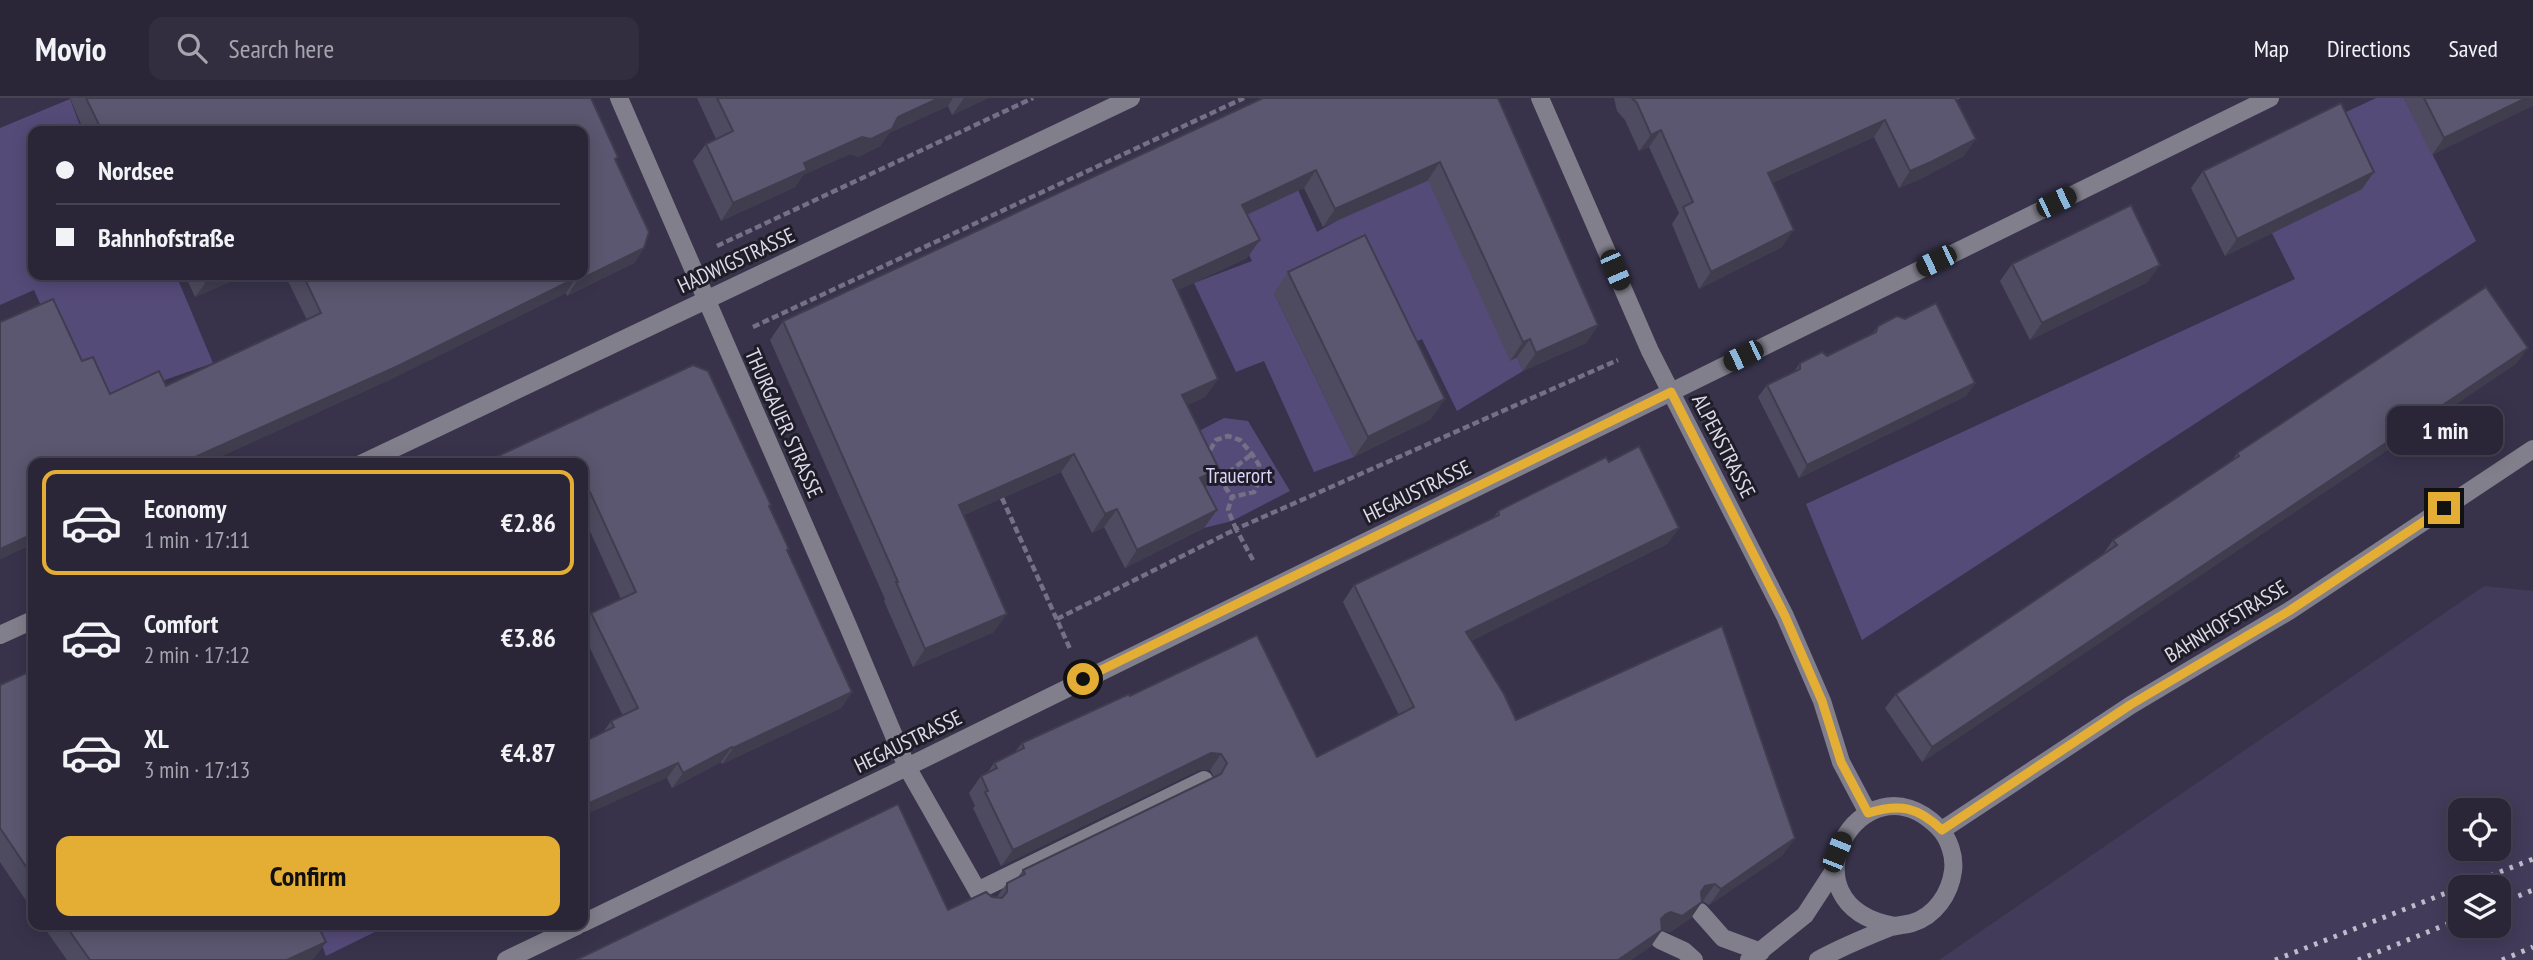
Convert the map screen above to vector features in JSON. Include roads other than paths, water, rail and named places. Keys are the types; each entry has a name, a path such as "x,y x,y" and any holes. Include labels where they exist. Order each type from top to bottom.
{"street":[{"name":"THURGAUER STRASSE","path":"619,98 843,613 907,767 982,897 1204,780"},
{"name":"HADWIGSTRASSE","path":"373,458 1131,98"},
{"name":"ALPENSTRASSE","path":"1540,98 1650,351 1785,616 1822,701 1841,762 1868,813"},
{"name":"HEGAUSTRASSE","path":"588,921 907,767 2270,98"},
{"name":"BAHNHOFSTRASSE","path":"1942,830 2130,705 2289,611 2533,449"},
{"path":"0,635 28,622"},
{"path":"1818,960 1895,926 1914,923 1930,913 1947,892 1954,865 1951,847 1942,830 1927,816 1908,808 1888,807 1868,813 1854,823 1843,836 1835,869 1839,887 1860,915 1877,923 1895,926"},
{"path":"1700,912 1723,938 1755,956 1805,915 1835,869"},
{"path":"506,960 569,930"},
{"path":"1671,960 1660,940 1684,951 1694,960"}],"railway":[{"path":"2275,960 2533,859"},
{"path":"2511,899 2533,890"},
{"path":"2358,960 2448,924"},
{"path":"2502,960 2533,947"}],"park label":[{"name":"Trauerort","path":"1239,475"}]}
